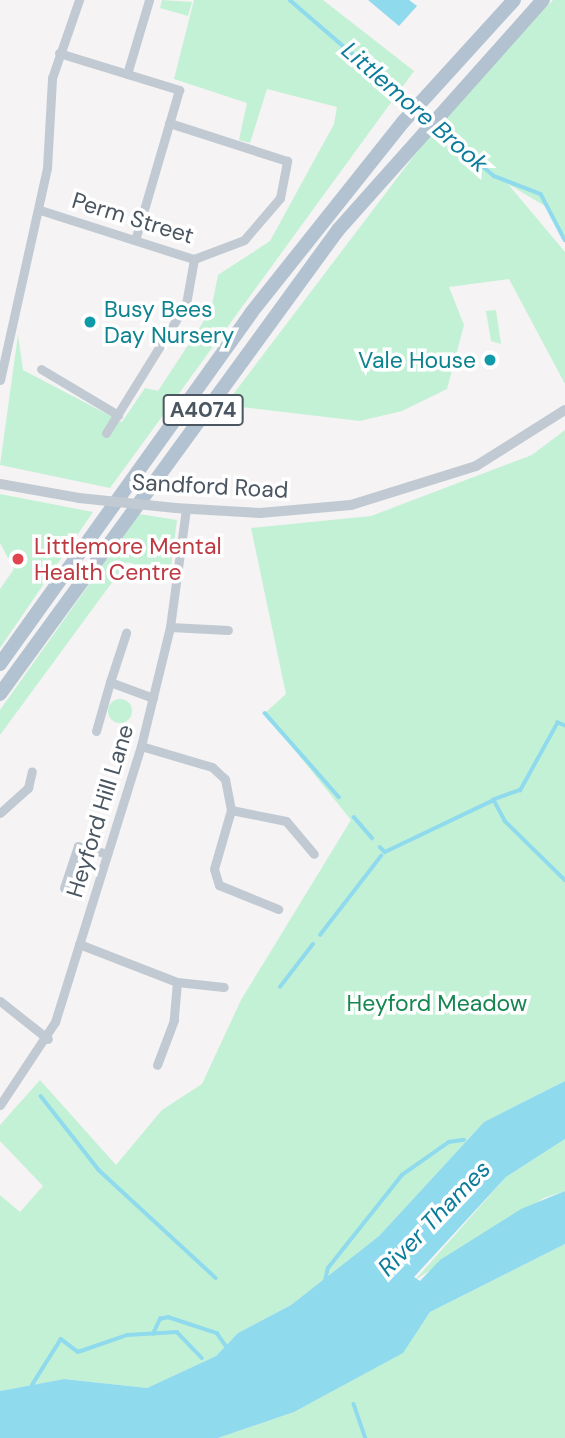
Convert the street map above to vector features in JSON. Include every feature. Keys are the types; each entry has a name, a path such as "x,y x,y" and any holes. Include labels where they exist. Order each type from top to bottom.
{"main road":[{"name":"A4074","path":"0,664 197,385 403,122 514,0"},
{"name":"A4074","path":"0,694 261,330 417,135 543,0"}],"street":[{"path":"0,380 40,209 59,53 79,0"},
{"path":"127,74 149,0"},
{"path":"59,53 179,89 135,240"},
{"name":"Perm Street","path":"40,209 194,259 244,240 264,223 280,198 288,160 169,123"},
{"path":"106,433 186,304 194,259"},
{"path":"41,369 118,415"},
{"name":"Sandford Road","path":"0,484 79,498 181,508 302,512 415,489 476,466 565,410"},
{"name":"Heyford Hill Lane","path":"0,1105 47,1038 141,746 170,626 181,508"},
{"path":"170,626 228,630"},
{"path":"96,731 125,633"},
{"path":"110,682 153,698"},
{"path":"141,746 212,767 230,790 231,810 214,869 219,885 278,909"},
{"path":"0,813 28,788 32,771"},
{"path":"231,810 286,821 314,854"},
{"path":"64,888 78,846 107,854"},
{"path":"79,944 177,982 224,987"},
{"path":"157,1065 174,1020 177,982"},
{"path":"0,1001 47,1038"}],"green space":[{"path":"162,0 192,2 188,16 160,8"},
{"path":"194,0 323,0 414,71 110,488 0,465 18,335 23,370 122,422 145,388 158,391 211,310 218,275 270,241 334,124 337,107 267,89 250,143 239,140 247,103 174,79"},
{"path":"553,0 565,0 565,236 545,206 508,184 565,252 565,384 509,279 449,287 464,325 447,389 402,411 360,421 225,405 445,115"},
{"path":"496,310 501,344 491,341 486,311"},
{"name":"Heyford Meadow","path":"565,430 565,1081 484,1122 379,1236 291,1305 238,1333 216,1356 147,1388 64,1379 0,1391 0,1195 20,1212 43,1186 0,1141 0,1125 40,1080 116,1165 162,1110 202,1084 241,1000 351,820 265,713 286,694 251,528 371,516 532,455"},
{"path":"0,494 93,512 0,648 0,589 14,569 0,543"},
{"path":"139,514 177,520 170,575 127,562 0,735 0,710"},
{"path":"120,699 128,703 132,711 128,719 120,723 112,719 108,711 112,703"},
{"path":"565,1139 565,1191 544,1198 415,1280 506,1177"},
{"path":"565,1244 565,1438 218,1438 294,1412 402,1353 430,1312"}],"water":[{"path":"368,0 409,0 417,6 399,26"},
{"name":"River Thames","path":"565,1081 565,1139 506,1177 414,1277 420,1281 440,1260 521,1209 565,1191 565,1244 430,1312 403,1353 294,1412 218,1438 0,1438 0,1391 64,1379 147,1388 216,1356 238,1333 291,1305 379,1236 484,1122"}],"waterway":[{"name":"Littlemore Brook","path":"290,0 413,106"},
{"name":"Littlemore Brook","path":"435,125 494,176 541,194 565,240"},
{"path":"265,713 339,797"},
{"name":"Littlemore Brook","path":"565,726 558,723 521,790 494,800 505,821 565,880"},
{"path":"380,847 385,852 494,800"},
{"path":"354,817 372,838"},
{"path":"320,935 381,856"},
{"path":"280,987 313,944"},
{"path":"41,1096 99,1170 216,1278"},
{"path":"324,1285 328,1268 402,1175 449,1142 464,1140"},
{"path":"153,1334 160,1319 168,1317 217,1333 226,1346"},
{"path":"32,1385 61,1339 78,1352 127,1335 177,1332 202,1358"},
{"path":"354,1404 366,1438"}],"place":[{"name":"Busy Bees Day Nursery","path":"90,322"},
{"name":"Vale House","path":"490,360"},
{"name":"Littlemore Mental Health Centre","path":"18,559"}]}
